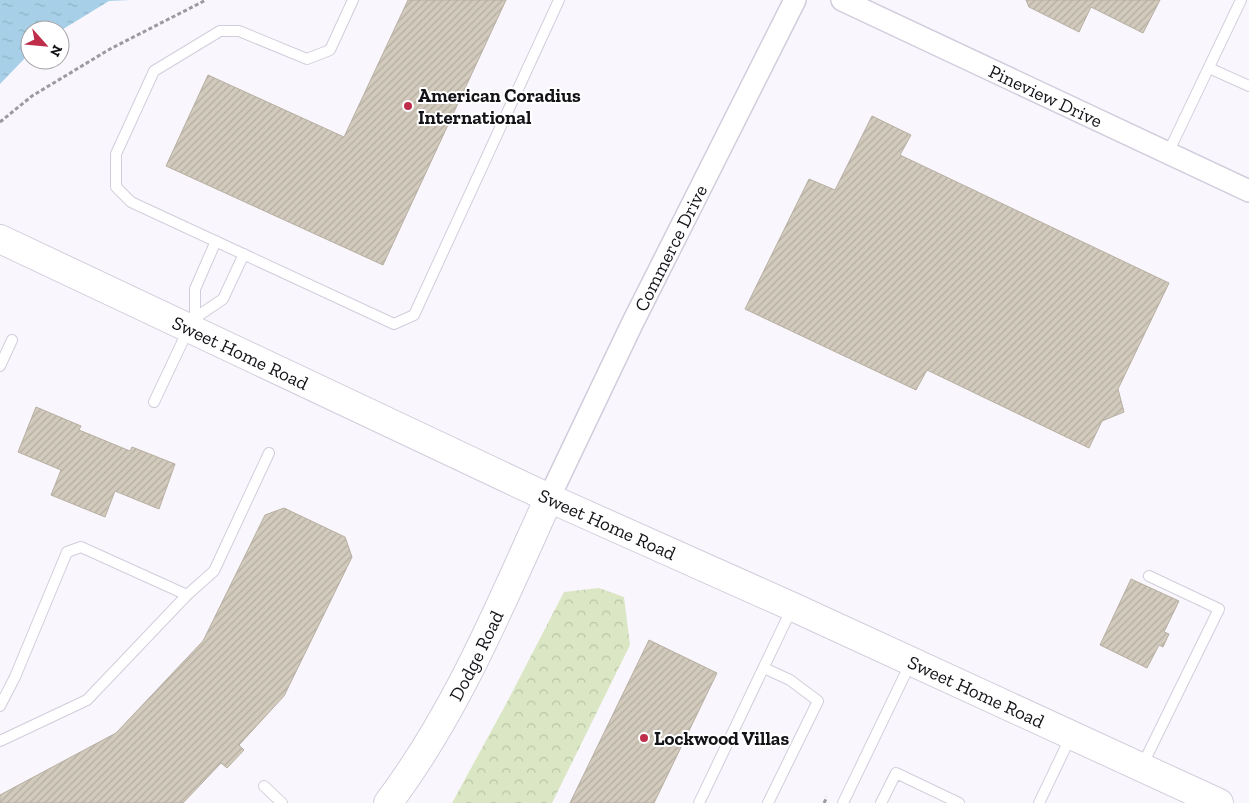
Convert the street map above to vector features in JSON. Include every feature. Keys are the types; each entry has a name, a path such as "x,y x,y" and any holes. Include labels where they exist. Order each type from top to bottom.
{"main road":[{"name":"Sweet Home Road","path":"0,239 192,323 549,498 912,661 1219,803"},
{"name":"Dodge Road","path":"388,803 409,775 444,720 468,673 549,498"}],"street":[{"name":"Commerce Drive","path":"549,498 632,324 795,0"},
{"name":"Pineview Drive","path":"842,0 1249,191"}],"lane":[{"path":"353,0 330,50 307,59 240,31 220,31 154,71 116,154 116,187 131,202 394,324 414,315 559,0"},
{"path":"1168,153 1241,0"},
{"path":"1209,68 1249,86"},
{"path":"154,402 192,323 194,289 216,241"},
{"path":"192,323 223,299 244,254"},
{"path":"0,366 12,340"},
{"path":"0,741 87,700 187,595 214,571 269,453"},
{"path":"0,706 22,662 67,552 80,546 187,595"},
{"path":"1142,767 1219,609 1149,576"},
{"path":"699,803 793,607"},
{"path":"843,803 912,661"},
{"path":"764,668 790,680 818,701 768,803"},
{"path":"1039,803 1071,735"},
{"path":"881,803 896,773 959,803"},
{"path":"264,786 282,803"}],"path":[{"path":"0,122 32,96 103,53 206,0"}],"green space":[{"path":"599,588 624,597 630,645 552,803 452,803 564,592"}],"water":[{"path":"0,0 130,0 109,1 70,25 70,20 20,20 20,63 0,84"}],"building":[{"name":"American Coradius International","path":"408,0 506,0 383,265 166,166 208,75 344,137"},
{"path":"1026,0 1160,0 1143,33 1091,7 1079,32 1029,7"},
{"path":"872,116 911,135 900,155 1169,283 1118,389 1124,412 1102,421 1089,448 927,370 916,390 745,309 809,179 835,190"},
{"path":"36,407 81,426 79,430 130,451 132,447 175,464 159,509 115,491 105,517 51,495 61,470 18,452"},
{"path":"284,508 345,537 352,557 284,696 239,745 244,750 227,768 221,763 183,803 0,803 0,795 116,733 203,641 265,515"},
{"path":"1131,579 1179,601 1164,632 1169,634 1163,647 1159,645 1147,668 1100,645"},
{"name":"Lockwood Villas","path":"649,640 717,673 654,803 570,803"}],"place":[{"name":"American Coradius International","path":"408,106"},
{"name":"Lockwood Villas","path":"644,738"}]}
